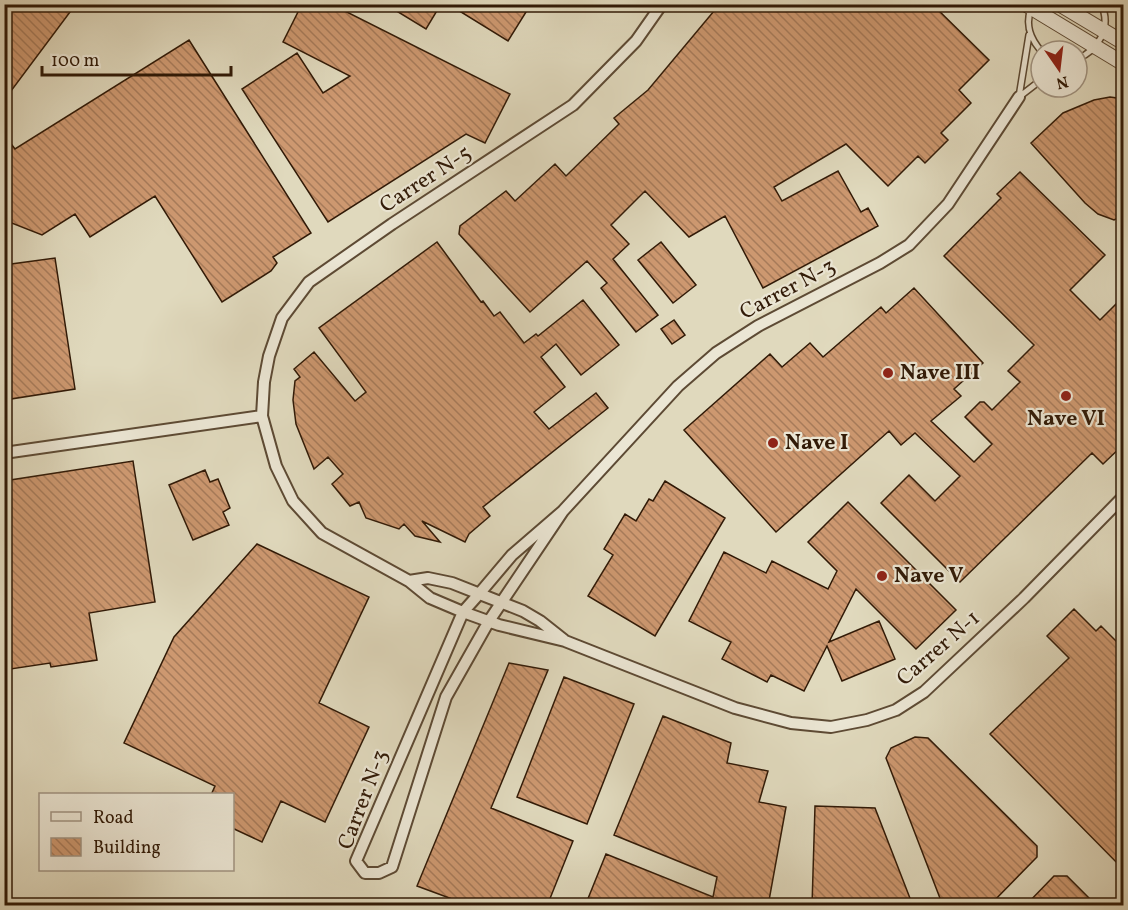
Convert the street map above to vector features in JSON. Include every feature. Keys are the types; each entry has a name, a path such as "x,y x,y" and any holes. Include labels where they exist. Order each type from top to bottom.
{"street":[{"name":"Carrer N-5","path":"408,581 322,533 294,501 276,466 262,416 264,382 269,356 282,318 309,282 573,105 636,40 662,4"},
{"path":"1059,4 1124,43"},
{"path":"1029,6 1124,64"},
{"name":"Carrer N-3","path":"563,511 489,621 446,697 392,867 379,873 365,873 356,861 463,612 512,555 563,511 678,386 716,353 758,326 880,263 909,245 948,204 1018,97"},
{"path":"4,453 262,416"},
{"name":"Carrer N-1","path":"408,581 430,598 463,612 565,641 735,708 790,723 831,727 867,720 896,710 924,692 1024,598 1124,496"},
{"name":"Carrer N-1","path":"408,581 428,578 479,594 540,621 565,641"}],"lane":[{"path":"1018,97 1029,35 1029,6"},
{"path":"1089,53 1104,31 1104,7"},
{"path":"1029,35 1032,39"},
{"path":"1018,97 1029,89"}],"building":[{"path":"4,4 76,4 11,91 4,86"},
{"path":"302,4 331,4 510,94 485,143 466,134 328,222 242,89 297,53 323,93 350,76 283,42"},
{"path":"385,4 441,4 426,29"},
{"path":"448,4 531,4 508,41"},
{"path":"708,4 932,4 989,60 959,90 971,103 941,133 948,140 925,163 918,156 888,186 846,144 774,187 782,201 838,171 861,212 868,208 878,226 763,288 725,216 689,237 645,191 611,225 629,244 613,259 658,315 636,332 601,288 607,283 587,261 530,312 459,234 460,226 506,191 515,201 555,164 566,176 619,124 614,118 648,90 714,11"},
{"path":"189,40 311,233 273,257 277,263 271,271 222,302 155,196 90,237 75,214 42,235 4,220 4,150 12,145 15,149"},
{"path":"1110,97 1124,99 1124,215 1114,220 1098,214 1085,203 1031,143 1063,113 1094,100"},
{"path":"1020,172 1105,255 1070,290 1100,320 1124,296 1124,444 1103,464 1092,453 960,582 881,503 909,475 935,501 960,476 915,433 901,445 889,431 776,532 684,430 770,354 782,367 810,343 823,357 881,307 886,313 914,288 983,363 954,389 961,396 931,421 974,462 992,444 965,417 980,402 984,402 992,410 1020,382 1008,371 1034,345 944,256 1001,198 997,194"},
{"path":"437,242 481,302 483,301 494,316 500,312 524,343 536,334 538,336 583,300 619,345 581,375 556,344 541,357 565,387 534,412 549,429 596,393 608,408 483,507 490,516 469,534 465,542 422,521 440,542 415,536 404,524 399,529 366,518 359,502 350,506 332,484 343,474 328,457 314,469 296,424 293,400 295,381 300,377 294,369 314,352 355,401 366,392 319,328"},
{"path":"661,242 696,285 673,303 638,260"},
{"path":"55,258 75,389 4,400 4,265"},
{"path":"674,320 685,335 672,344 661,329"},
{"path":"133,461 155,602 89,613 97,660 51,667 50,663 4,670 4,481"},
{"path":"205,470 210,482 218,479 230,508 223,512 229,525 193,540 169,485"},
{"path":"665,481 725,518 655,636 588,596 613,555 604,549 625,514 636,521 649,499 653,501"},
{"path":"848,502 956,610 916,649 856,589 829,642 879,621 895,659 842,681 827,646 804,691 771,675 767,682 722,659 731,642 689,621 724,552 766,573 772,561 828,589 837,571 808,542"},
{"path":"257,544 369,597 319,703 369,727 325,822 281,801 262,842 234,829 234,793 212,793 215,786 124,743 174,637"},
{"path":"1074,609 1096,631 1101,626 1124,649 1124,870 990,734 1069,658 1047,636"},
{"path":"509,663 548,670 491,808 573,841 547,906 471,906 417,886"},
{"path":"564,677 634,704 587,824 517,797"},
{"path":"663,716 731,743 727,763 768,771 759,802 786,807 768,906 585,906 606,854 713,897 717,877 614,835"},
{"path":"915,737 928,738 1037,846 1037,857 989,906 943,906 886,758 891,748"},
{"path":"815,806 875,808 913,906 812,906"},
{"path":"1054,876 1067,876 1097,906 1025,906"}],"place":[{"name":"Nave III","path":"888,373"},
{"name":"Nave VI","path":"1066,396"},
{"name":"Nave I","path":"773,443"},
{"name":"Nave V","path":"882,576"}]}
